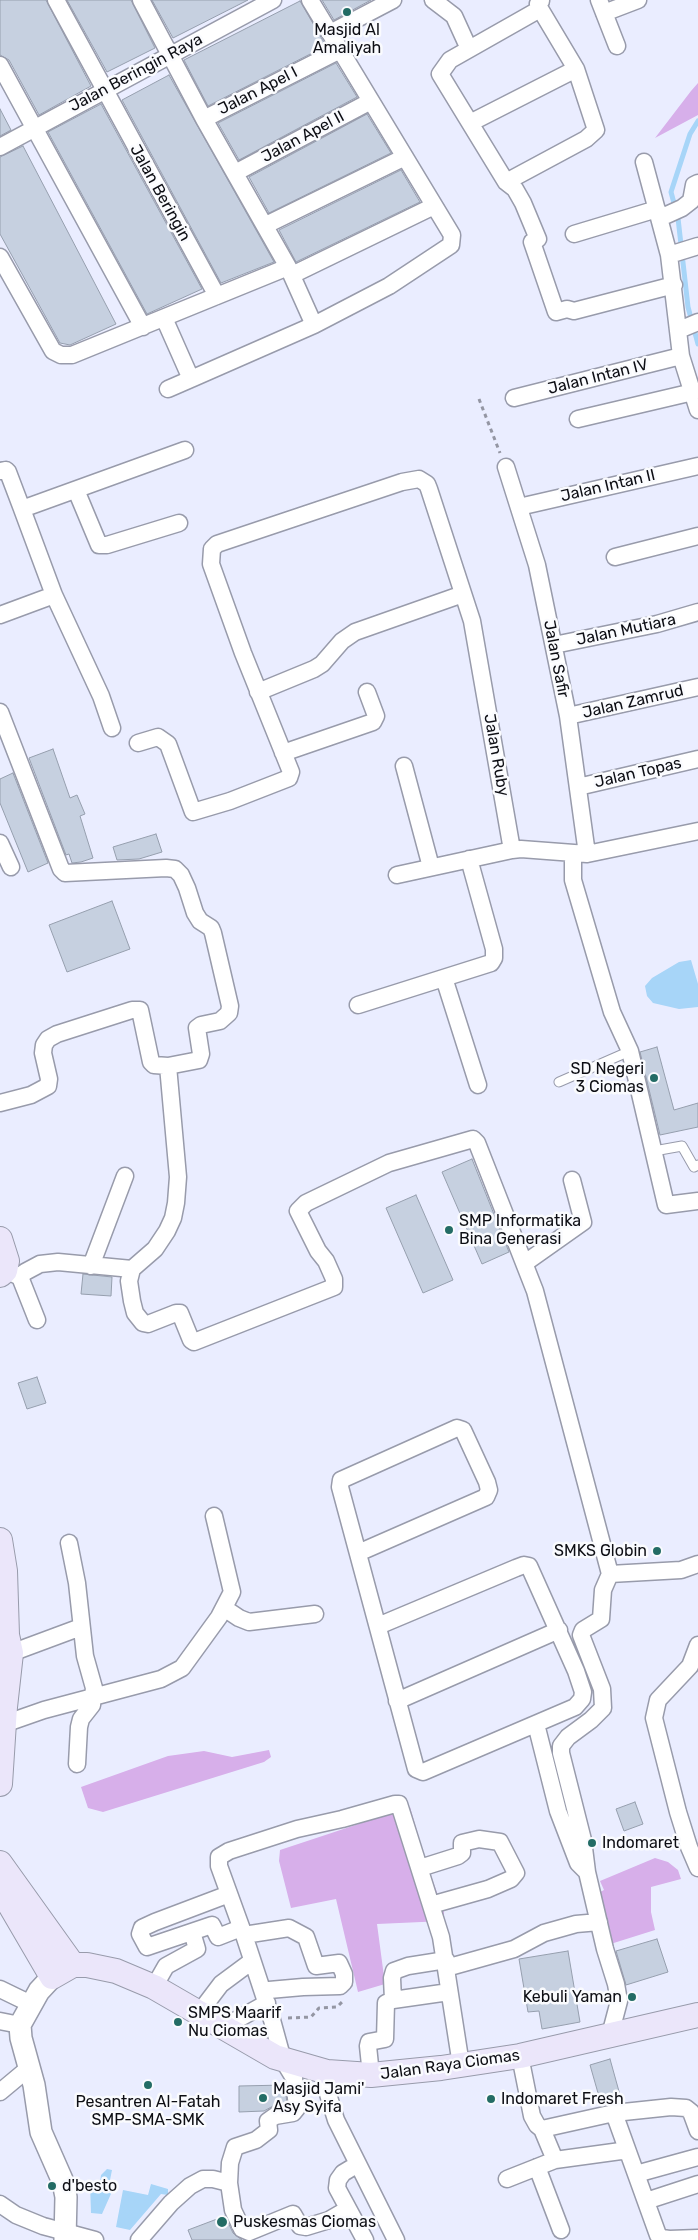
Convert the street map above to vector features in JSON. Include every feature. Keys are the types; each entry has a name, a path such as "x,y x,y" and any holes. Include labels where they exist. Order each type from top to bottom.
{"main road":[{"path":"0,1239 9,1274"},
{"path":"0,1540 5,1571 7,1635 11,1653 0,1784"},
{"path":"0,1863 74,1964 52,1977 0,1888"},
{"name":"Jalan Raya Ciomas","path":"74,1964 116,1971 154,1987 222,2028 283,2060 327,2072 371,2075 520,2056 698,2015"}],"street":[{"name":"Jalan Beringin","path":"56,0 217,296"},
{"path":"141,0 204,119 266,225 290,271 314,326"},
{"name":"Jalan Beringin Raya","path":"0,146 273,0"},
{"path":"168,389 314,326 389,286 447,249 452,242 452,235 310,0"},
{"path":"330,34 393,0"},
{"path":"433,0 454,16 469,50"},
{"path":"617,46 601,6 638,0"},
{"path":"506,182 586,139 596,130 576,69 542,5 450,60 440,74 506,182 514,189 523,203 538,239 532,242 556,312 567,309 574,311 674,285"},
{"name":"Jalan Apel I","path":"204,119 340,50"},
{"path":"0,65 143,327"},
{"path":"470,123 576,69"},
{"name":"Jalan Apel II","path":"234,173 371,101"},
{"path":"266,225 405,157"},
{"path":"644,162 667,212 674,285 687,326 682,356 698,410"},
{"path":"574,234 667,212 691,201 694,185 698,183"},
{"path":"0,257 4,274 53,351 61,355 72,355 217,296 290,271 434,206"},
{"path":"672,254 698,246"},
{"path":"164,318 191,379"},
{"name":"Jalan Intan IV","path":"514,398 682,356"},
{"path":"578,419 693,392"},
{"path":"22,509 185,450"},
{"name":"Jalan Intan II","path":"519,507 698,466"},
{"name":"Jalan Safir","path":"506,467 538,565 568,716 578,787 580,854 573,880 612,1012 630,1051 666,1205 698,1201"},
{"path":"0,471 6,470 8,472 54,595 101,696 112,728"},
{"name":"Jalan Ruby","path":"258,692 211,564 212,549 217,544 402,482 414,479 423,480 429,489 476,641 512,850"},
{"path":"76,490 99,546 179,523"},
{"path":"615,557 698,536"},
{"path":"138,743 158,737 168,744 193,812 230,801 289,778 291,772 258,692 322,664 342,641 355,632 463,594"},
{"path":"0,615 54,595"},
{"name":"Jalan Mutiara","path":"554,645 657,624 698,612"},
{"name":"Jalan Zamrud","path":"568,716 698,687"},
{"path":"283,753 373,722 376,716 367,692"},
{"path":"0,712 4,736 61,869 65,872 174,869 181,875 195,914 200,921 211,928 230,1006 229,1013 220,1021 201,1024 197,1028 201,1054 199,1060 168,1066 154,1066 151,1062 141,1013 136,1009 57,1034 48,1039 44,1045 43,1053 49,1079 48,1086 31,1096 0,1103"},
{"name":"Jalan Topas","path":"578,787 698,759"},
{"path":"404,766 431,868"},
{"path":"397,875 512,850 530,849 580,854 698,831"},
{"path":"0,843 12,867"},
{"path":"358,1005 487,965 494,958 494,948 469,859"},
{"path":"444,978 478,1085"},
{"path":"37,1320 9,1274 25,1272 40,1264 58,1262 132,1269 146,1259 163,1239 173,1218 178,1177 168,1066"},
{"path":"132,1269 129,1281 132,1301 140,1321 148,1324 180,1313 192,1342 209,1338 334,1287 334,1279 326,1261 318,1251 298,1211 306,1203 389,1163 468,1138 473,1139 477,1143 535,1291 610,1574 603,1590 601,1619 583,1630 581,1635 602,1689 603,1708 591,1720 568,1737 561,1746 561,1753 586,1853 587,1872 619,2001 610,2035"},
{"path":"91,1266 125,1176"},
{"path":"524,1263 583,1222 572,1180"},
{"path":"358,1553 486,1497 489,1490 487,1482 463,1430 457,1428 341,1480 340,1488 416,1768 423,1772 575,1707 582,1700 583,1692 576,1671 529,1566 524,1565 378,1626"},
{"path":"4,1724 44,1710 172,1675 182,1668 231,1598 232,1584 214,1516"},
{"path":"69,1543 85,1656 94,1688 92,1705 79,1726 77,1764"},
{"path":"610,1574 681,1570 698,1564"},
{"path":"224,1608 249,1622 315,1614"},
{"path":"11,1653 81,1627"},
{"path":"397,1701 559,1630"},
{"path":"698,1645 690,1666 658,1700 654,1718 678,1812 692,1856 698,1868"},
{"path":"536,1724 561,1820 578,1863 587,1872"},
{"path":"348,2209 329,2220 306,2227 300,2226 293,2214 263,2233 248,2232 242,2229 233,2210 229,2183 230,2163 235,2147 256,2140 268,2130 268,2121 275,2116 294,2114 297,2108 294,2078 283,2060 243,1931 219,1866 219,1857 283,1833 395,1804 400,1807 431,1905 446,1964 461,2065"},
{"path":"420,1868 461,1855 462,1843 479,1839 500,1842 516,1873 511,1879 488,1889 431,1905"},
{"path":"222,2028 265,1998 269,1990 340,1986 345,1979 342,1966 338,1963 316,1966 306,1937 289,1928 243,1931 218,1937 212,1925 147,1947 140,1930 173,1915 230,1894"},
{"path":"393,2000 392,1978 394,1971 408,1966 446,1964 514,1949 544,1933 576,1924 599,1922"},
{"path":"154,1987 166,1966 197,1948 192,1932"},
{"path":"199,2013 221,1984 252,1961"},
{"path":"52,1977 39,1991 33,2005 10,2023 21,2038 30,2067 42,2132 63,2182 66,2197 65,2236"},
{"path":"0,1989 33,2005"},
{"path":"371,2075 368,2046 369,2042 385,2039 387,2022 386,2003 393,2000 449,1992"},
{"path":"520,2056 532,2116 537,2125 542,2129 555,2160"},
{"path":"0,2092 30,2067"},
{"path":"327,2072 328,2094 336,2120 396,2240"},
{"path":"542,2129 614,2113 652,2108 686,2108 691,2112 698,2130"},
{"path":"614,2113 658,2234 662,2238 698,2238"},
{"path":"507,2179 555,2160 620,2150"},
{"path":"636,2174 698,2157"},
{"path":"358,2164 343,2173 338,2180 336,2188 365,2240"},
{"path":"537,2167 561,2230"},
{"path":"139,2240 190,2186 203,2179 213,2178 229,2183"},
{"path":"646,2201 698,2184"},
{"path":"0,2204 16,2215 65,2236 95,2240"}],"lane":[{"path":"560,1082 630,1051"},
{"path":"654,1151 682,1146 694,1167 698,1165"}],"path":[{"path":"479,399 506,467"},
{"path":"272,2020 310,2018 319,2008 338,2007 344,2000 340,1986"}],"shaded area":[{"path":"698,83 698,115 655,138 691,91"},
{"path":"269,1750 271,1757 264,1762 103,1812 88,1808 81,1787 168,1756 204,1751 232,1757"},
{"path":"410,1807 425,1859 444,1912 444,1921 377,1924 385,1984 358,1992 336,1899 291,1908 279,1861 280,1850"},
{"path":"655,1858 668,1862 678,1870 681,1879 651,1887 651,1912 655,1930 601,1947 590,1897 604,1890 600,1881"}],"water":[{"path":"691,960 698,984 698,1007 679,1009 653,1003 647,996 645,986 652,978 679,962"},
{"path":"107,2169 112,2170 109,2185 114,2187 102,2214 91,2213 90,2183 100,2183 101,2175"},
{"path":"151,2184 168,2189 168,2195 161,2194 130,2230 116,2227 123,2190 148,2195"}],"building":[{"path":"0,0 46,0 91,86 39,115 9,60 0,55"},
{"path":"67,0 131,0 155,48 107,72"},
{"path":"152,0 248,0 173,38"},
{"name":"Masjid Al Amaliyah","path":"322,0 371,0 334,20"},
{"path":"300,1 326,46 208,106 184,60"},
{"path":"336,63 357,97 239,160 218,123"},
{"path":"169,75 274,262 221,283 122,100"},
{"path":"101,104 202,289 147,314 48,132"},
{"path":"0,109 11,130 0,136"},
{"path":"367,114 391,153 269,213 249,177"},
{"path":"23,146 116,324 70,345 60,343 0,234 0,157"},
{"path":"401,170 420,202 296,262 279,230"},
{"path":"53,749 70,798 77,795 85,814 80,816 93,858 81,862 72,863 69,854 66,855 29,758"},
{"path":"13,773 48,863 28,872 0,803 0,779"},
{"path":"156,834 162,852 139,859 117,860 113,847"},
{"path":"112,901 130,949 67,972 49,925"},
{"name":"SD Negeri 3 Ciomas","path":"657,1047 674,1110 698,1103 698,1127 660,1135 640,1052"},
{"path":"472,1159 509,1252 482,1264 442,1172"},
{"path":"416,1195 453,1280 423,1293 386,1208"},
{"path":"83,1274 112,1277 111,1296 81,1294"},
{"path":"37,1377 46,1403 27,1409 18,1383"},
{"path":"635,1802 643,1824 624,1831 616,1809"},
{"path":"657,1939 668,1972 626,1985 616,1951"},
{"path":"568,1951 580,2022 542,2029 539,2011 528,2012 519,1959"},
{"path":"610,2059 620,2095 600,2100 590,2065"},
{"name":"Masjid Jami' Asy Syifa","path":"285,2085 287,2104 273,2106 264,2111 239,2112 239,2086"},
{"name":"Puskesmas Ciomas","path":"225,2216 233,2233 242,2240 192,2240 188,2230"}],"waterway":[{"path":"698,121 690,134 671,192 678,218 688,307 698,344"}],"place":[{"name":"Masjid Al Amaliyah","path":"347,12"},
{"name":"SD Negeri 3 Ciomas","path":"654,1078"},
{"name":"SMP Informatika Bina Generasi","path":"449,1230"},
{"name":"SMKS Globin","path":"657,1551"},
{"name":"Indomaret","path":"592,1843"},
{"name":"Kebuli Yaman","path":"632,1997"},
{"name":"SMPS Maarif Nu Ciomas","path":"178,2022"},
{"name":"Pesantren Al-Fatah SMP-SMA-SMK","path":"148,2085"},
{"name":"Masjid Jami' Asy Syifa","path":"263,2098"},
{"name":"Indomaret Fresh","path":"491,2099"},
{"name":"d'besto","path":"52,2186"},
{"name":"Puskesmas Ciomas","path":"222,2222"}]}
